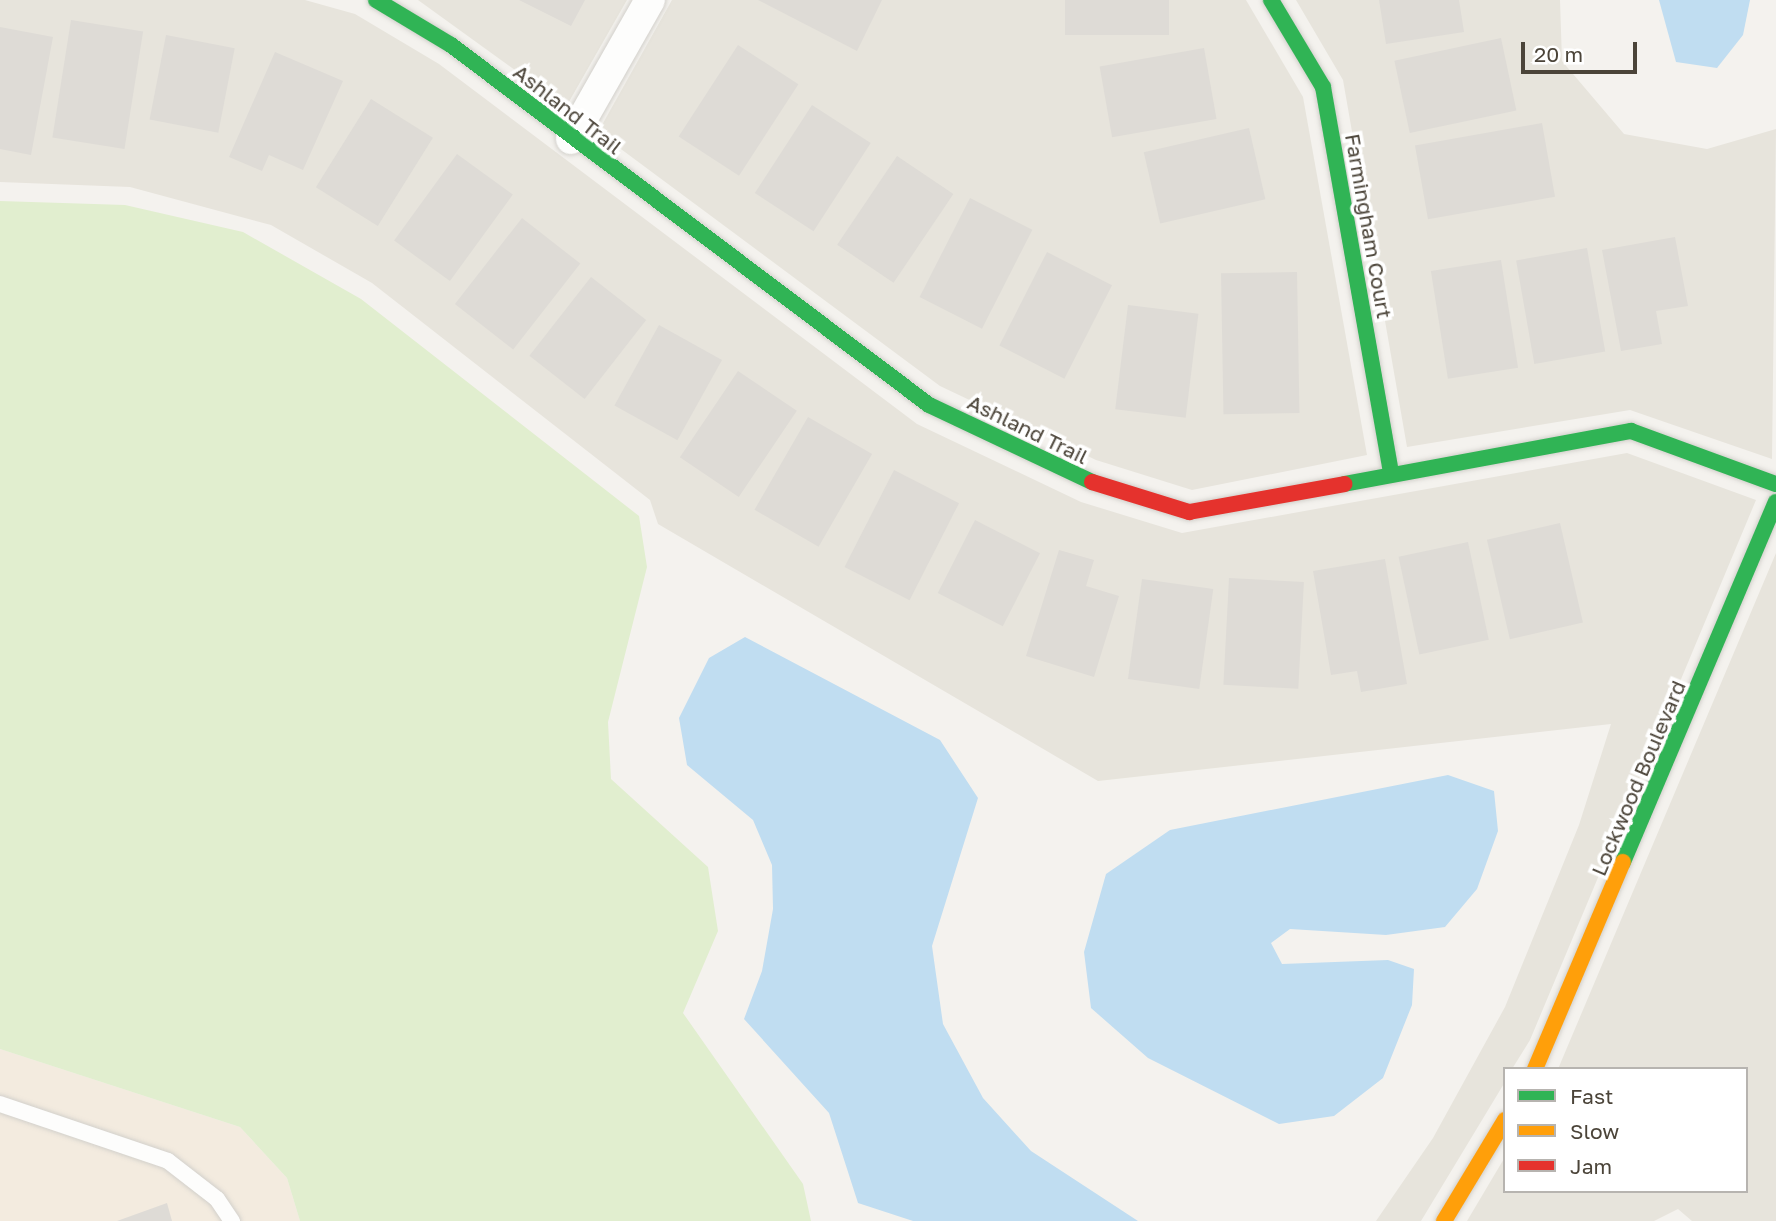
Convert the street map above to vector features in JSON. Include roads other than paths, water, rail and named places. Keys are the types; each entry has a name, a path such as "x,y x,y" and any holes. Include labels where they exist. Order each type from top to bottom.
{"street":[{"name":"Ashland Trail","path":"376,0 452,45 571,139 929,405 1088,481 1189,512 1391,472 1631,431 1775,502"},
{"path":"571,139 650,0"},
{"name":"Farmingham Court","path":"1272,0 1323,87 1391,472"},
{"name":"Lockwood Boulevard","path":"1536,1067 1775,502"},
{"path":"1444,1221 1503,1122"}],"lane":[{"path":"0,1104 168,1161 217,1199 232,1221"}],"water":[{"path":"1659,0 1750,0 1743,35 1717,68 1676,62"},
{"path":"745,637 940,740 978,798 932,946 943,1024 983,1098 1031,1151 1138,1221 913,1221 858,1203 829,1113 744,1019 762,971 773,909 772,865 753,820 687,765 679,718 709,658"},
{"path":"1448,775 1494,791 1498,831 1477,889 1445,927 1386,935 1290,929 1271,943 1282,964 1388,960 1414,969 1412,1005 1383,1078 1334,1116 1279,1124 1148,1058 1091,1008 1084,952 1106,874 1170,830"}]}
